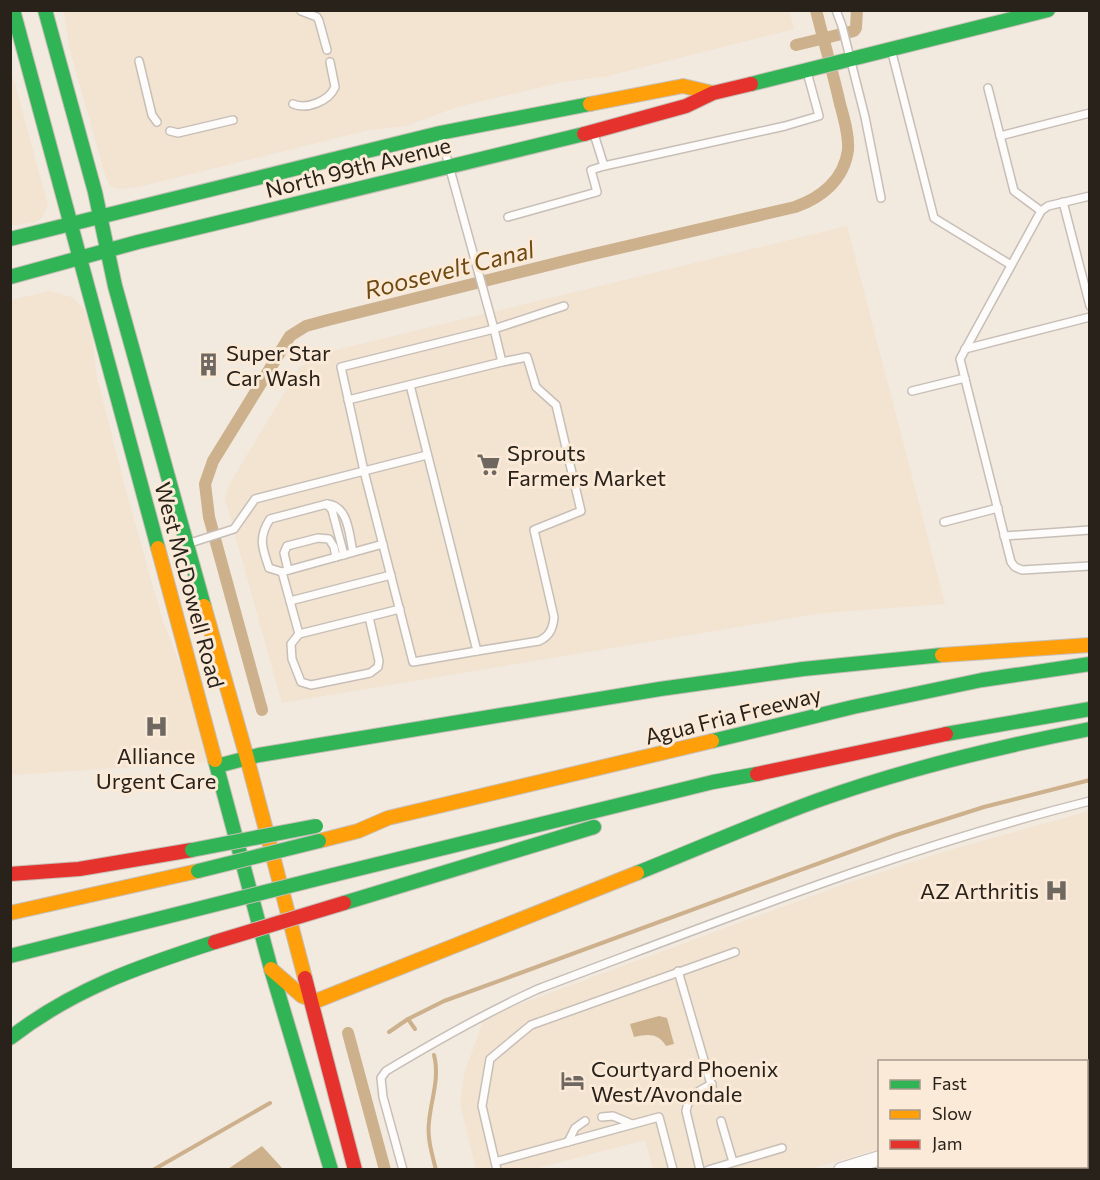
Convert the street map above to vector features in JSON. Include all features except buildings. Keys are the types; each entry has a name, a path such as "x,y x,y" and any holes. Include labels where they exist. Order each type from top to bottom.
{"main road":[{"name":"West McDowell Road","path":"13,10 272,969 331,1170"},
{"path":"39,10 49,26"},
{"name":"West McDowell Road","path":"45,10 95,192 107,250 247,758 355,1170"},
{"name":"North 99th Avenue","path":"10,277 107,250 593,131 686,106 713,93 1048,10"},
{"name":"North 99th Avenue","path":"10,239 440,133 683,86 713,93"},
{"path":"217,766 259,755 518,711 783,671 925,655 1089,645"},
{"name":"Agua Fria Freeway","path":"388,818 864,705 982,680 1089,664"},
{"path":"10,956 713,782 786,769 934,736 1089,709"},
{"path":"272,969 302,996 316,1001 815,801 886,777 951,759 1002,746 1089,729"},
{"path":"629,817 714,794 786,769"},
{"path":"10,874 57,873 85,869 326,824 388,818"},
{"path":"10,914 320,841 358,831 388,818"},
{"path":"10,1038 42,1014 94,984 140,966 607,823"}],"street":[{"path":"841,1170 878,1158"}],"lane":[{"path":"836,10 846,43 846,61 865,117 881,198"},
{"path":"302,11 316,17 319,21 327,50"},
{"path":"891,49 934,218 1011,265"},
{"path":"139,61 152,115 157,122"},
{"path":"293,104 303,106 328,97 335,87 330,62"},
{"path":"508,217 597,192 591,170 785,126 819,116 807,70"},
{"path":"988,87 1014,191 1041,211"},
{"path":"1000,136 1089,113"},
{"path":"170,130 178,133 233,120"},
{"path":"593,131 604,166"},
{"path":"440,133 502,362"},
{"path":"1089,196 1048,206 1041,211 960,359 1011,562 1022,570 1089,566"},
{"path":"1063,202 1089,306"},
{"path":"348,400 527,357 536,387 556,405 581,511 534,530 554,617 553,626 547,638 540,642 413,662 364,471 348,400 341,367 494,329 564,306"},
{"path":"965,350 1089,317"},
{"path":"912,391 965,378"},
{"path":"410,385 477,651"},
{"path":"187,544 234,529 255,500 427,455"},
{"path":"327,504 332,510 340,556"},
{"path":"353,552 343,510 335,504 270,519 262,531 263,551 269,568 285,571 382,544"},
{"path":"944,522 998,508"},
{"path":"1004,536 1089,530"},
{"path":"299,634 285,571 284,553 287,546 318,538 329,539 340,556"},
{"path":"290,601 391,575"},
{"path":"369,617 379,661 378,667 370,673 311,685 301,682 292,659 291,644 299,634 400,609"},
{"path":"403,1170 383,1097 381,1078 386,1071 460,1026 538,989 865,869 952,839 1028,816 1089,801"},
{"path":"674,1170 660,1117 568,1142 496,1166 482,1106 490,1059 531,1025 735,952"},
{"path":"678,971 715,1098"},
{"path":"700,1170 686,1111 688,1101 694,1093 712,1084"},
{"path":"602,1117 613,1116 632,1124"},
{"path":"568,1142 575,1128 585,1121"},
{"path":"721,1121 733,1162"},
{"path":"708,1170 782,1148"}],"shaded area":[{"path":"789,10 794,29 608,76 563,82 457,107 406,126 369,130 138,187 119,189 110,186 106,178 69,47 64,11"},
{"path":"10,66 48,206 36,222 11,226"},
{"path":"847,226 945,604 822,613 282,703 225,499 229,485 300,367 324,353"},
{"path":"50,291 71,297 80,305 92,331 96,374 126,491 163,622 182,669 207,762 11,775 11,300"},
{"path":"1089,811 1089,1129 1088,1060 878,1060 878,1149 810,1169 653,1169 645,1140 534,1169 476,1169 460,1103 464,1075 483,1021 493,1014 842,885 943,852"},
{"path":"659,1016 667,1018 674,1044 666,1046 660,1039 652,1036 634,1037 630,1024"},
{"path":"262,1146 283,1169 228,1169"},
{"path":"878,1165 878,1168 1049,1169 866,1169"}],"waterway":[{"name":"Roosevelt Canal","path":"262,710 209,517 205,484 213,461 290,336 306,326 328,320 795,207 814,199 836,179 846,161 848,150 845,121 816,10"},
{"path":"796,45 854,31 857,10"},
{"path":"389,1032 408,1019 444,1001 896,835 984,807 1090,780"},
{"path":"408,1019 415,1029"},
{"name":"Roosevelt Canal","path":"348,1033 385,1170"},
{"path":"434,1055 436,1080 429,1128 430,1146 436,1170"},
{"path":"153,1170 270,1103"}],"traffic: fast":[{"path":"13,10 158,548"},
{"path":"45,10 95,192 115,286 204,606"},
{"path":"751,84 1048,10"},
{"path":"10,239 440,133 590,104"},
{"path":"10,277 138,242 584,134"},
{"path":"217,766 259,755 660,689 803,669 942,655"},
{"path":"712,741 853,707 982,680 1090,664"},
{"path":"946,734 1090,709"},
{"path":"637,873 771,818 850,789 952,760 1090,729"},
{"path":"215,760 271,969 331,1170"},
{"path":"333,875 713,782 757,774"},
{"path":"192,850 316,826"},
{"path":"344,903 594,827"},
{"path":"198,871 319,841"},
{"path":"10,956 333,875"},
{"path":"10,1038 83,992 160,960 215,942"}],"traffic: slow":[{"path":"590,104 683,86 713,93"},
{"path":"158,548 215,760"},
{"path":"204,606 305,978"},
{"path":"942,655 1090,645"},
{"path":"319,841 358,831 388,818 712,741"},
{"path":"10,913 198,871"},
{"path":"271,969 302,996 316,1001 637,873"}],"traffic: jam":[{"path":"584,134 686,106 713,93 751,84"},
{"path":"757,774 946,734"},
{"path":"10,874 79,869 192,850"},
{"path":"215,942 344,903"},
{"path":"305,978 355,1170"}],"place":[{"name":"Super Star Car Wash","path":"208,365"},
{"name":"Sprouts Farmers Market","path":"489,465"},
{"name":"Alliance Urgent Care","path":"156,726"},
{"name":"AZ Arthritis","path":"1057,890"},
{"name":"Courtyard Phoenix West/Avondale","path":"573,1081"}]}
